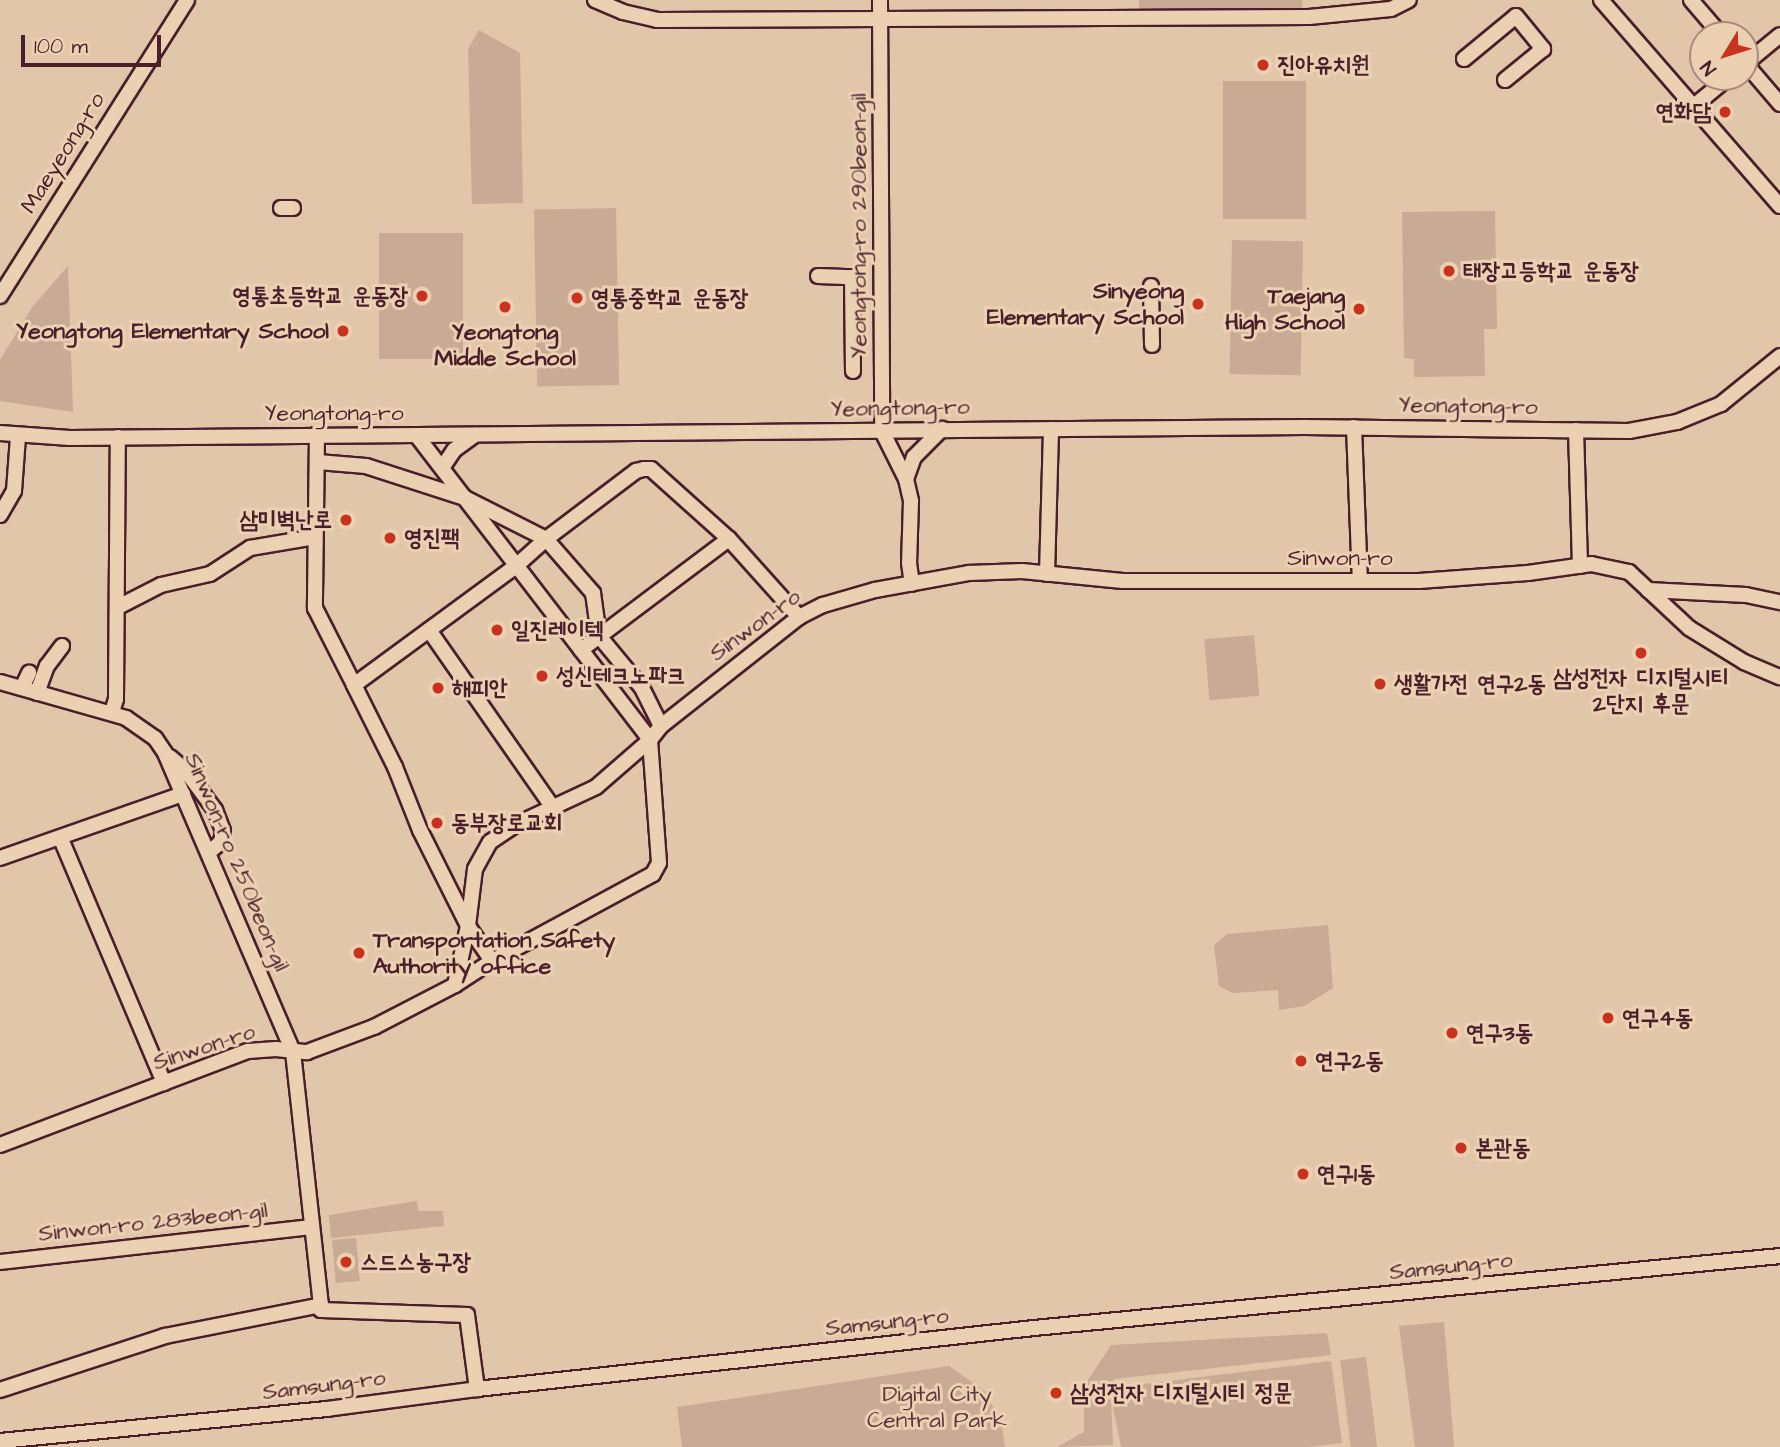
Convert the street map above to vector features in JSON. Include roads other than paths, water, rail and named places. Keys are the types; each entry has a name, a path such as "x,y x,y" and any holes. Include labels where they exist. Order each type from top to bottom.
{"street":[{"name":"Maeyeong-ro","path":"0,296 187,0"},
{"path":"595,0 624,12 657,20 1309,17 1391,9 1409,0"},
{"name":"Yeongtong-ro 290beon-gil","path":"880,0 882,431"},
{"path":"1601,0 1780,206"},
{"path":"1691,0 1709,21"},
{"path":"1464,59 1516,16 1543,49 1505,80"},
{"path":"1759,52 1780,35"},
{"path":"1759,79 1780,104"},
{"path":"1693,106 1712,91"},
{"path":"818,276 852,277 853,371"},
{"path":"1151,286 1152,345"},
{"name":"Yeongtong-ro","path":"0,433 18,436 118,437 942,429 1354,428 1629,431 1677,422 1721,404 1780,356"},
{"path":"1354,428 1360,581"},
{"path":"906,479 914,457 942,429"},
{"path":"1047,574 1051,429"},
{"path":"1576,430 1580,566"},
{"path":"882,431 906,479 912,510 909,545 912,583"},
{"path":"317,434 315,608 468,926 492,961"},
{"path":"442,468 454,450 476,434"},
{"path":"0,515 15,491 18,436"},
{"path":"417,436 650,740 657,869 454,985"},
{"path":"112,712 116,699 118,437"},
{"path":"318,462 366,466 465,498 545,539 593,593 599,636 642,688 661,726"},
{"path":"354,685 516,566 545,539 643,468 651,469 729,539 799,617"},
{"path":"118,607 161,585 210,574 250,548 315,537"},
{"path":"581,650 729,539"},
{"name":"Sinwon-ro","path":"0,1145 248,1051 276,1049 307,1052 359,1033 454,985 468,926 475,869 484,849 515,825 596,787 650,740 661,726 799,617 823,605 912,583 969,573 1022,571 1123,580 1419,581 1528,573 1591,564 1629,572 1689,628 1744,662 1780,677"},
{"path":"1648,590 1746,595 1780,601"},
{"path":"429,630 553,808"},
{"path":"37,692 47,666 62,646"},
{"path":"22,688 29,673"},
{"name":"Sinwon-ro 250beon-gil","path":"0,681 112,712 138,724 155,738 165,753 293,1052 321,1305"},
{"path":"165,753 186,771 215,810 224,835 221,842 209,852"},
{"path":"0,858 61,839 183,794"},
{"path":"61,839 163,1083"},
{"name":"Sinwon-ro 283beon-gil","path":"0,1262 311,1227"},
{"name":"Samsung-ro","path":"0,1441 327,1409 477,1389 1034,1328 1780,1256"},
{"path":"0,1390 165,1336 321,1305 321,1310 467,1315 477,1389"}],"place":[{"name":"진아유치원","path":"1263,65"},
{"name":"연화담","path":"1725,112"},
{"name":"태장고등학교 운동장","path":"1449,271"},
{"name":"영통초등학교 운동장","path":"422,296"},
{"name":"영통중학교 운동장","path":"577,298"},
{"name":"Sinyeong Elementary School","path":"1198,304"},
{"name":"Yeongtong Middle School","path":"505,307"},
{"name":"Taejang High School","path":"1359,309"},
{"name":"Yeongtong Elementary School","path":"343,331"},
{"name":"삼미벽난로","path":"346,520"},
{"name":"영진팩","path":"390,538"},
{"name":"일진레이텍","path":"497,630"},
{"name":"삼성전자 디지털시티 2단지 후문","path":"1641,653"},
{"name":"성신테크노파크","path":"542,676"},
{"name":"생활가전 연구2동","path":"1380,684"},
{"name":"해피안","path":"438,688"},
{"name":"동부장로교회","path":"437,823"},
{"name":"Transportation Safety Authority office","path":"359,953"},
{"name":"연구4동","path":"1608,1018"},
{"name":"연구3동","path":"1452,1033"},
{"name":"연구2동","path":"1301,1061"},
{"name":"본관동","path":"1461,1148"},
{"name":"연구1동","path":"1303,1174"},
{"name":"스드스농구장","path":"346,1262"},
{"name":"삼성전자 디지털시티 정문","path":"1056,1393"}],"park label":[{"name":"Digital City Central Park","path":"937,1407"}]}
